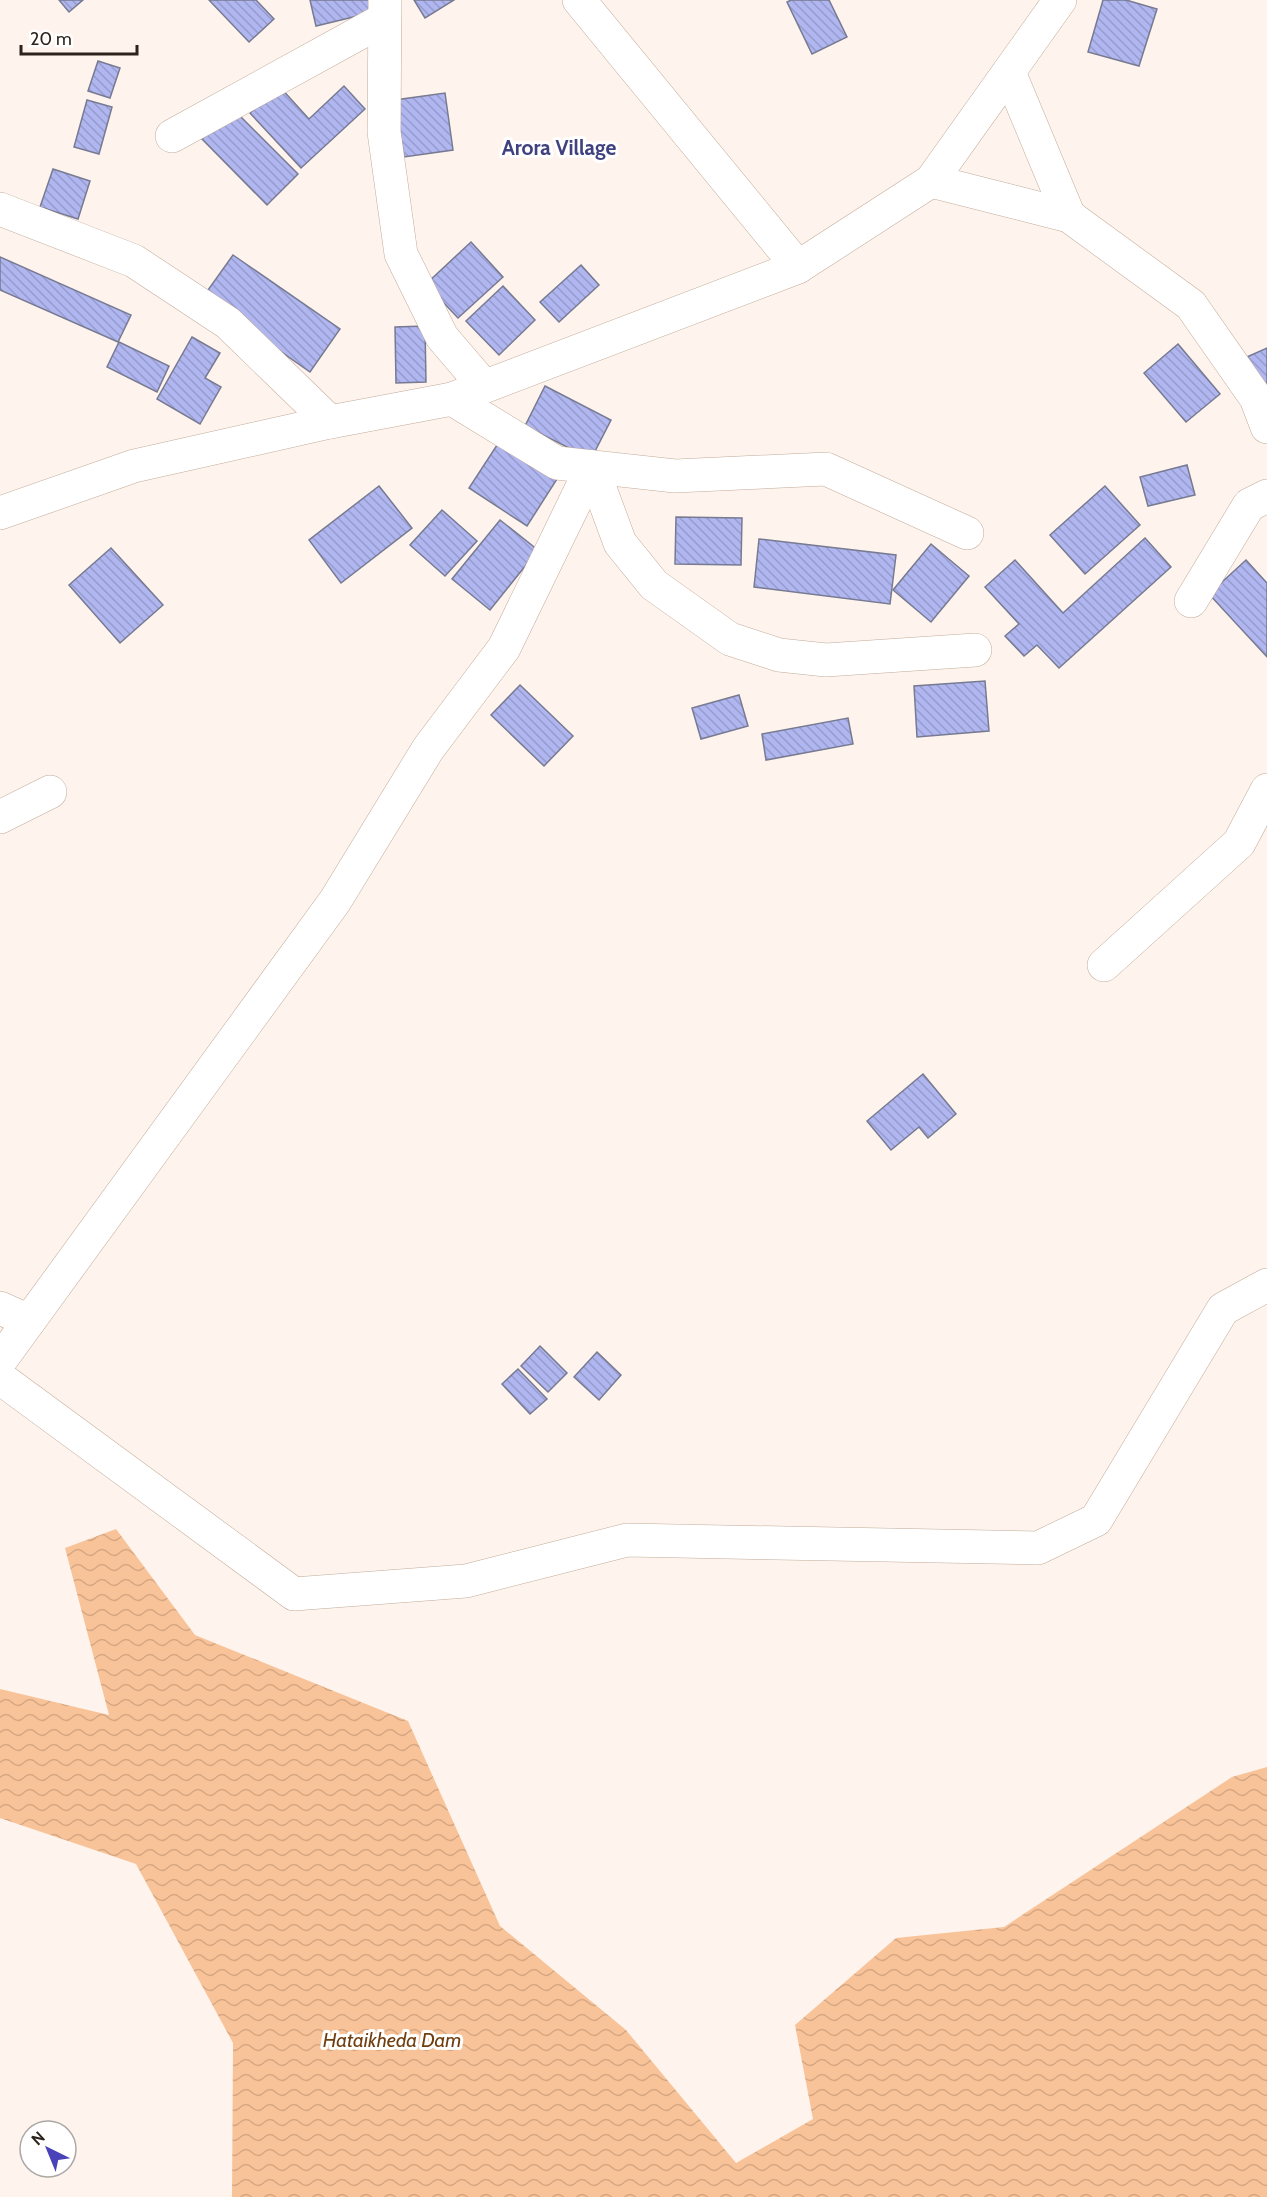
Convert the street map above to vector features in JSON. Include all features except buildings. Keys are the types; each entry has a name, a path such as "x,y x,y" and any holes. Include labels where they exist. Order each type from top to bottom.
{"street":[{"path":"579,0 798,267"},
{"path":"0,513 134,466 330,422 452,399 483,385 798,267 931,181 1060,0"},
{"path":"384,10 384,132 401,254 442,337 483,385"},
{"path":"172,136 384,10"},
{"path":"1008,72 1069,216"},
{"path":"931,181 1069,216 1191,305 1256,398 1267,427"},
{"path":"0,209 134,261 228,323 330,422"},
{"path":"452,399 557,463 675,476 826,469 967,533"},
{"path":"592,467 620,543 654,585 730,639 779,655 826,660 975,650"},
{"path":"0,1361 15,1314 335,901 428,749 504,648 592,467"},
{"path":"1191,601 1249,505 1267,496"},
{"path":"1104,965 1239,843 1267,790"},
{"path":"0,817 50,792"},
{"path":"0,1378 294,1594 466,1581 627,1540 1038,1548 1096,1520 1223,1309 1267,1285"}],"water":[{"name":"Hataikheda Dam","path":"116,1529 195,1635 408,1721 500,1926 626,2030 736,2163 813,2119 795,2025 896,1938 1004,1927 1232,1777 1267,1767 1267,2197 232,2197 233,2043 136,1864 0,1818 0,1689 109,1715 65,1548"}],"district":[{"name":"Arora Village","path":"559,147"}]}
